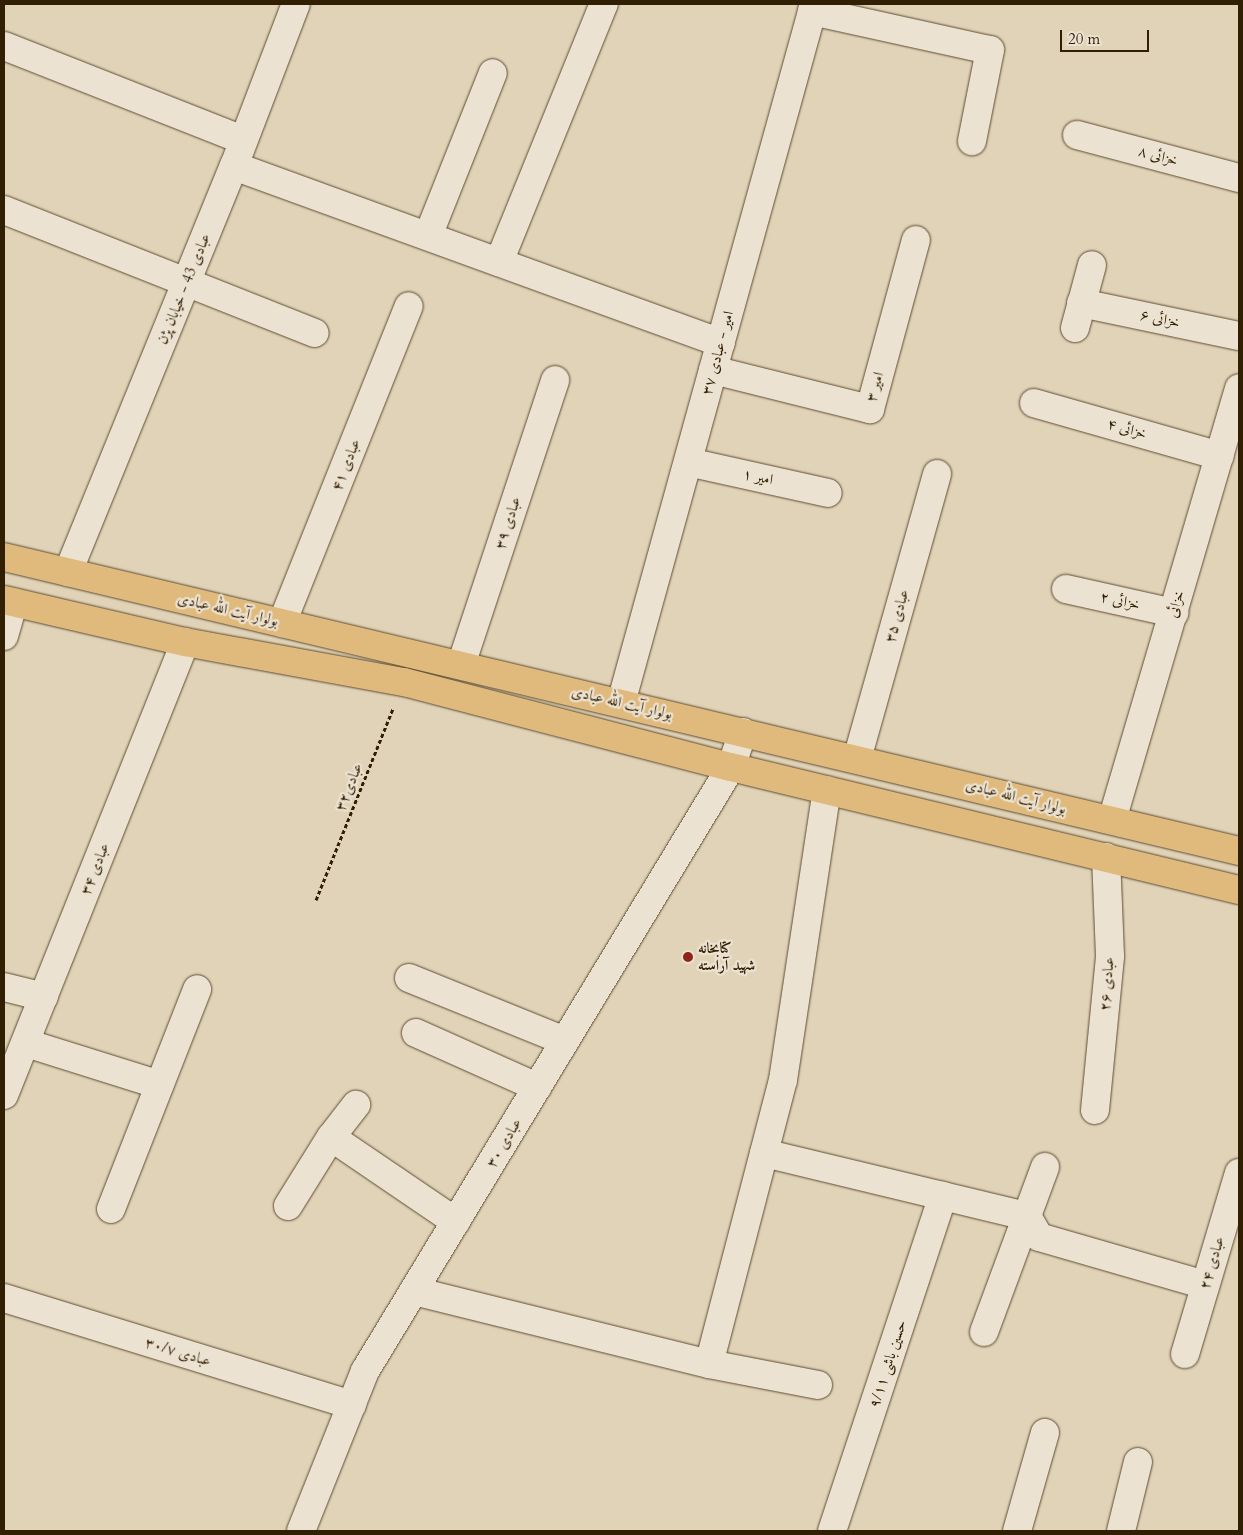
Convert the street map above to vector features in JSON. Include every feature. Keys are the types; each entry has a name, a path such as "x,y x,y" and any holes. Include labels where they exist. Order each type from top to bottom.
{"main road":[{"name":"بولوار آیت الله عبادی","path":"4,557 857,758 1239,851"},
{"path":"9,601 185,642 404,682 731,767 1239,890"}],"street":[{"name":"عبادی 43 - خیابان پژن","path":"68,572 234,166 296,4"},
{"path":"499,262 604,4"},
{"path":"813,7 990,50 972,142"},
{"name":"امیر - عبادی ۳۷","path":"621,703 813,7"},
{"path":"4,46 243,140"},
{"path":"428,236 493,72"},
{"name":"خزائی ۸","path":"1077,135 1239,178"},
{"path":"234,166 721,343"},
{"path":"4,210 316,333"},
{"name":"امیر ۳","path":"713,370 870,409 916,240"},
{"name":"خزائی ۶","path":"1092,265 1078,315 1239,336"},
{"name":"عبادی ۴۱","path":"282,623 409,306"},
{"name":"عبادی ۳۹","path":"461,665 555,380"},
{"name":"خزائی","path":"1112,820 1239,388"},
{"name":"خزائی ۴","path":"1034,403 1220,456"},
{"name":"امیر ۱","path":"688,462 828,493"},
{"name":"عبادی ۳۵","path":"857,758 937,474"},
{"name":"خزائی ۲","path":"1066,589 1174,613"},
{"path":"4,636 9,601"},
{"name":"عبادی ۳۴","path":"4,1095 185,642"},
{"name":"عبادی ۳۰","path":"301,1531 365,1371 731,767 743,732"},
{"path":"709,1364 783,1080 827,790"},
{"name":"عبادی ۲۶","path":"1095,1110 1110,956 1106,858"},
{"path":"409,978 565,1041"},
{"path":"4,987 44,997"},
{"path":"111,1209 197,988"},
{"path":"416,1033 537,1087"},
{"path":"26,1043 160,1085"},
{"path":"288,1206 331,1138 356,1104"},
{"path":"331,1138 456,1222"},
{"path":"764,1154 1027,1216 1039,1237 1205,1285"},
{"path":"984,1332 1045,1167"},
{"name":"عبادی ۲۴","path":"1184,1354 1239,1173"},
{"name":"حسین باشی ۹/۱۱","path":"832,1531 943,1196"},
{"path":"414,1291 709,1364 818,1386"},
{"name":"عبادی ۳۰/۷","path":"4,1298 352,1405"},
{"path":"1017,1531 1045,1433"},
{"path":"1121,1531 1138,1462"}],"path":[{"name":"عبادی۳۲","path":"316,900 404,682"}],"place":[{"name":"کتابخانه شهید آراسته","path":"688,957"}]}
